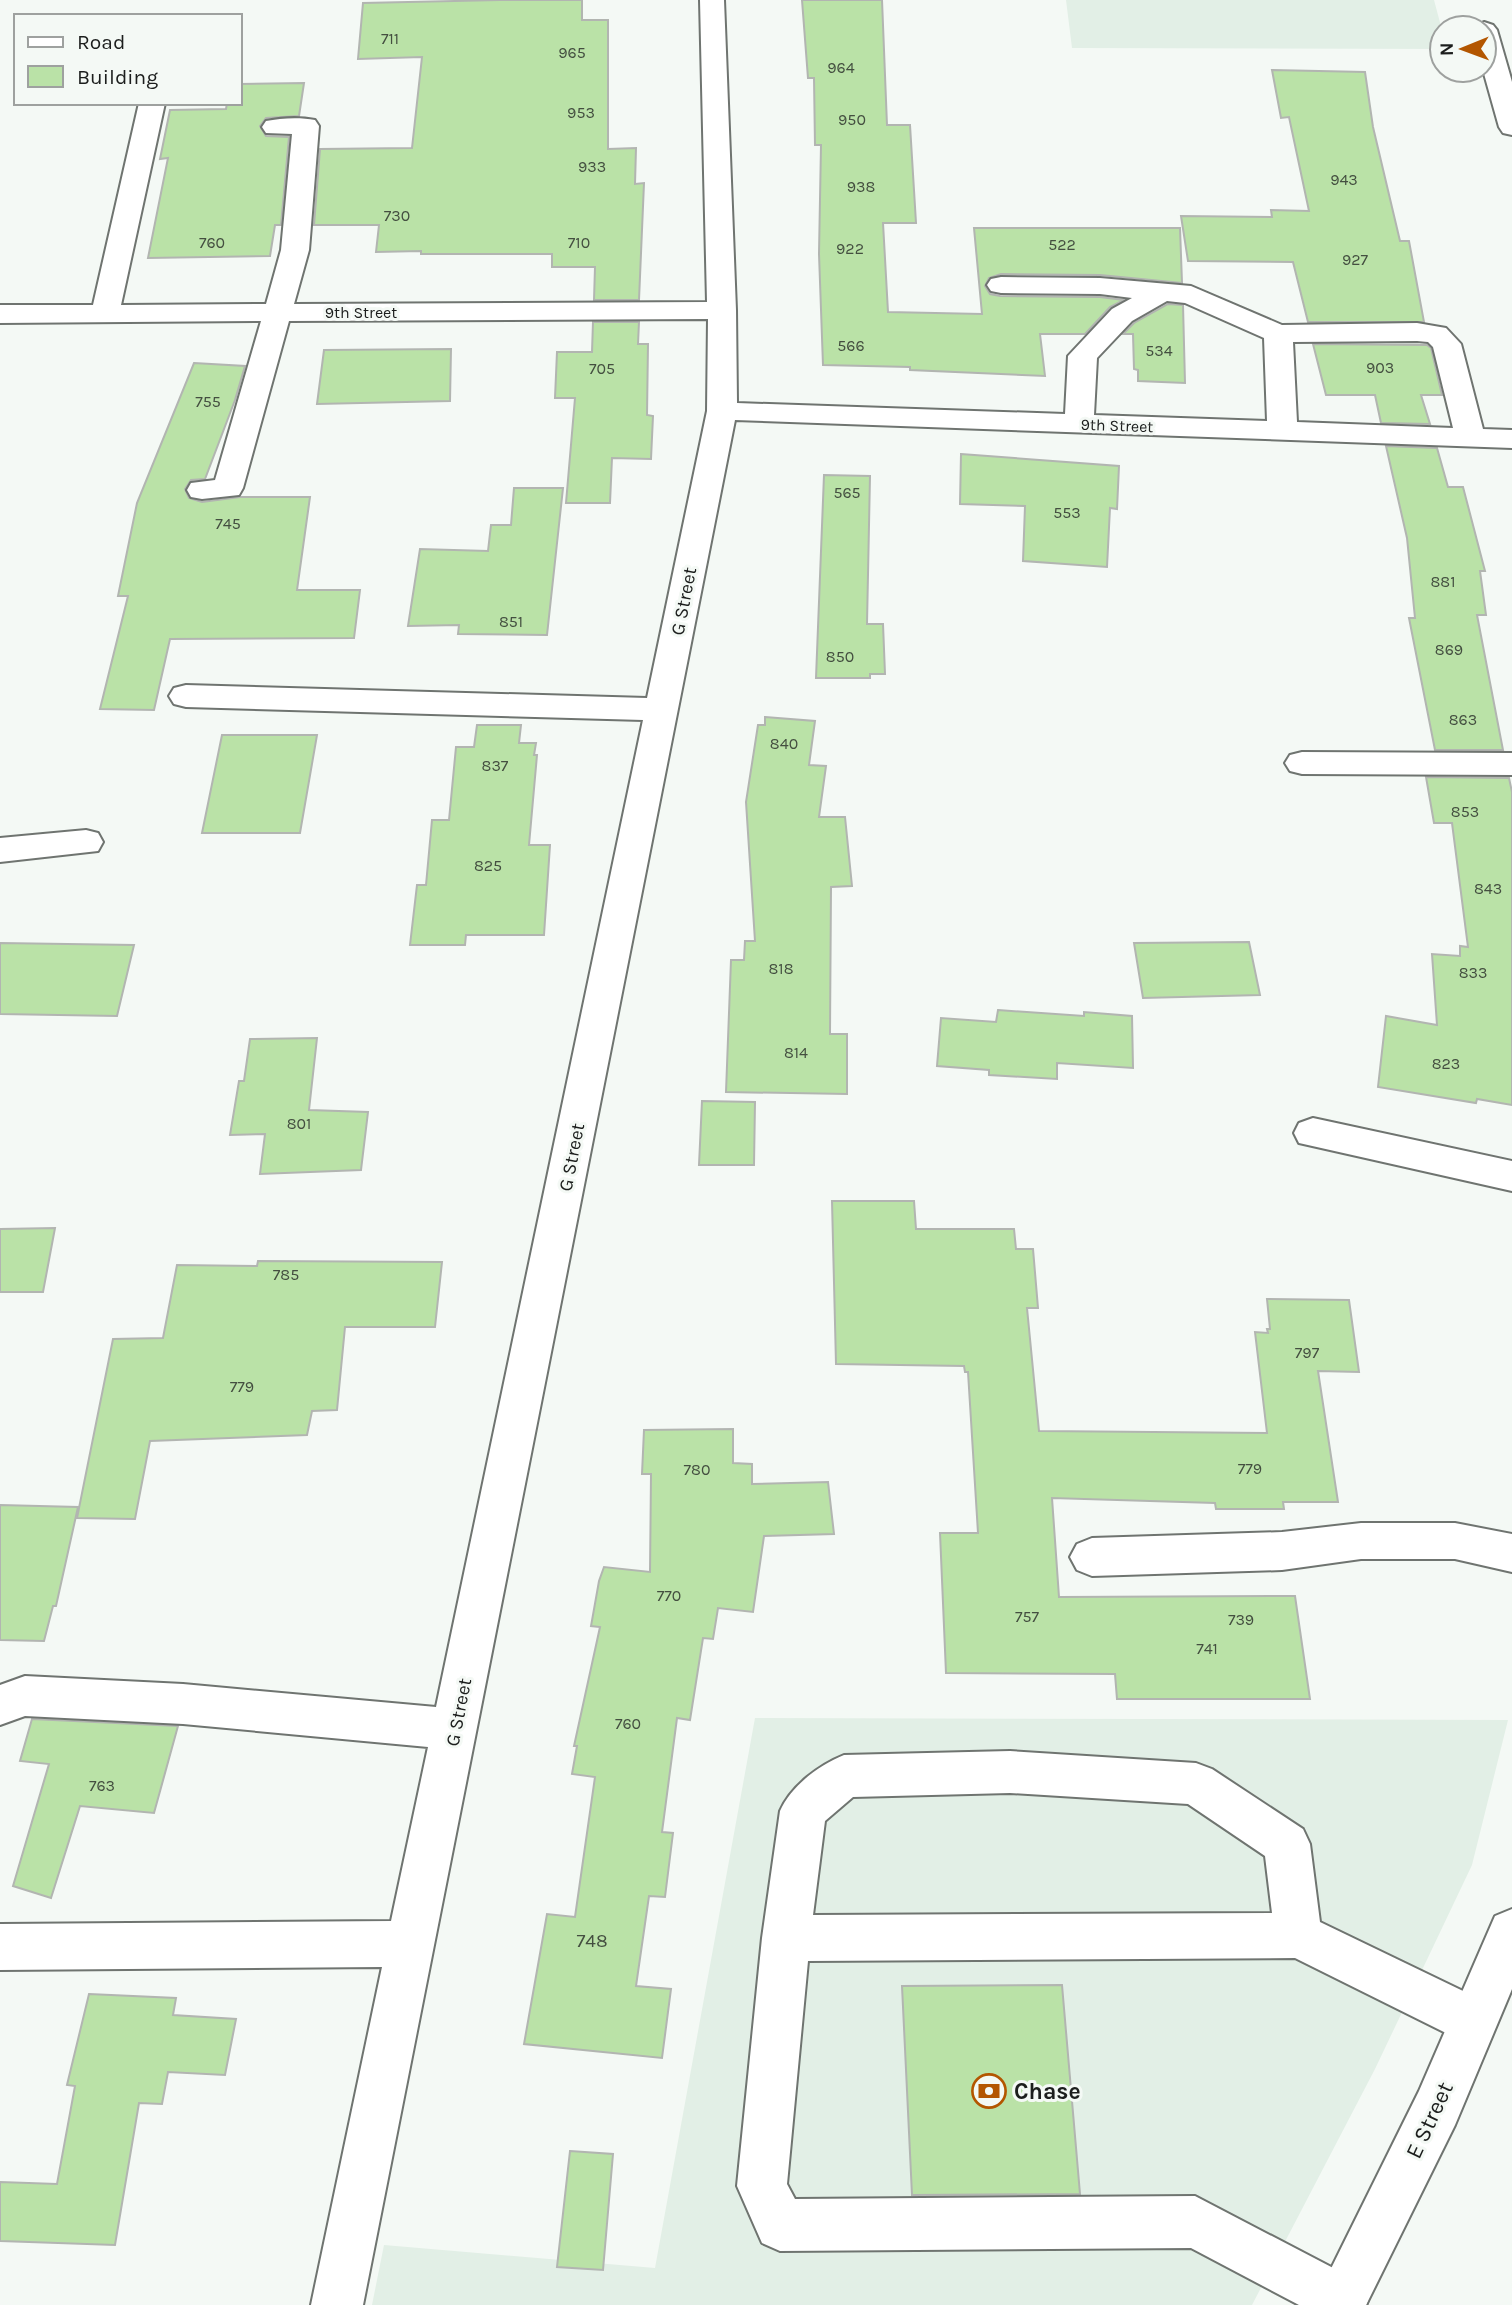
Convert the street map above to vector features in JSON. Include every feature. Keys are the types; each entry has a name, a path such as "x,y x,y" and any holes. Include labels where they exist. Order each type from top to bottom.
{"street":[{"name":"G Street","path":"337,2305 722,411 722,310 712,0"},
{"path":"1498,78 1512,127"},
{"path":"105,313 152,105"},
{"path":"202,490 228,488 295,250 306,127 275,127"},
{"path":"1001,285 1100,286 1191,295 1278,334 1436,334 1447,344 1470,438"},
{"path":"1079,423 1083,356 1122,315 1164,291"},
{"name":"9th Street","path":"0,314 722,310"},
{"path":"1278,334 1282,431"},
{"name":"9th Street","path":"722,411 1512,439"},
{"path":"186,696 661,709"},
{"path":"1302,764 1512,764"},
{"path":"0,850 86,842"},
{"path":"1313,1133 1512,1176"},
{"path":"1092,1557 1282,1551 1361,1541 1455,1541 1512,1553"},
{"path":"0,1705 25,1696 157,1703 455,1729"},
{"path":"1298,1935 1287,1844 1196,1784 1010,1772 844,1776 803,1811 786,1938 762,2186 780,2225 1195,2222 1340,2302"},
{"name":"E Street","path":"1340,2302 1437,2108 1512,1933"},
{"path":"786,1938 1298,1935 1473,2021"},
{"path":"0,1947 411,1944"}],"shaded area":[{"path":"1066,0 1434,0 1438,14 1428,14 1428,49 1072,48"},
{"path":"755,1718 1508,1720 1472,1865 1375,2069 1252,2305 372,2305 384,2245 655,2268"}],"building":[{"path":"582,0 582,20 608,20 608,149 636,148 635,184 644,183 639,300 594,300 595,267 552,267 552,254 376,252 379,225 314,225 320,149 412,148 422,57 358,59 363,3"},
{"path":"802,0 882,0 887,125 910,125 916,223 883,223 888,312 982,314 974,228 1180,228 1182,283 1100,275 1001,274 989,278 985,286 990,294 1000,296 1100,297 1124,300 1110,307 1085,334 1040,334 1045,376 910,370 910,367 823,365 819,254 821,145 815,145 814,78 808,78"},
{"path":"1272,70 1365,72 1373,127 1400,241 1409,241 1424,322 1308,322 1293,262 1188,261 1181,216 1272,217 1271,210 1309,211 1289,117 1281,118"},
{"path":"304,83 299,116 266,118 260,126 266,136 289,137 281,225 275,225 270,256 148,258 168,158 160,159 170,110 226,109 227,105 242,105 242,84"},
{"path":"1168,304 1183,305 1185,383 1138,381 1138,370 1134,369 1133,334 1123,334 1134,323"},
{"path":"593,322 639,322 638,344 648,344 647,415 653,416 651,459 612,458 610,503 566,503 575,398 555,398 557,352 592,352"},
{"path":"1313,344 1427,345 1431,348 1442,395 1421,395 1430,424 1381,423 1375,395 1326,395"},
{"path":"451,349 450,401 317,404 324,350"},
{"path":"194,363 245,366 205,479 191,480 185,489 189,498 202,502 240,497 310,497 297,590 360,590 354,638 170,639 154,710 100,709 128,596 118,596 137,503"},
{"path":"1386,446 1437,448 1448,487 1463,487 1485,571 1480,571 1486,615 1477,615 1503,750 1435,750 1409,618 1415,618 1407,538"},
{"path":"961,454 1119,466 1117,509 1110,508 1107,567 1023,561 1025,506 960,504"},
{"path":"824,475 870,476 867,624 883,624 885,674 870,674 870,678 816,678"},
{"path":"514,488 563,488 547,635 458,634 459,625 408,626 420,549 488,551 491,525 511,525"},
{"path":"765,717 815,721 809,765 826,766 819,817 845,817 852,886 831,887 830,1034 847,1034 847,1094 726,1092 731,960 744,960 745,941 755,941 746,802 758,725 765,725"},
{"path":"477,725 521,725 519,743 536,743 529,845 550,845 544,935 466,935 465,945 410,945 417,885 426,885 432,820 449,820 456,747 474,747"},
{"path":"222,735 317,735 300,833 202,833"},
{"path":"1426,777 1509,778 1512,792 1512,1105 1477,1099 1476,1103 1378,1087 1386,1016 1437,1025 1432,954 1460,956 1460,946 1468,947 1452,823 1434,823"},
{"path":"1249,942 1260,995 1143,998 1134,943"},
{"path":"0,943 134,945 117,1016 0,1014"},
{"path":"998,1010 1084,1016 1084,1012 1132,1016 1133,1068 1057,1063 1057,1079 989,1075 989,1070 937,1066 941,1018 996,1022"},
{"path":"317,1038 309,1110 368,1112 361,1170 260,1174 265,1134 230,1135 239,1081 244,1081 250,1039"},
{"path":"702,1101 755,1102 754,1165 699,1165"},
{"path":"832,1201 914,1201 916,1229 1014,1229 1016,1249 1033,1249 1038,1308 1027,1308 1039,1431 1267,1433 1255,1332 1268,1333 1267,1329 1270,1329 1267,1299 1349,1300 1359,1372 1318,1371 1338,1502 1283,1502 1284,1509 1216,1509 1215,1503 1052,1498 1059,1597 1295,1596 1310,1699 1117,1699 1115,1674 946,1673 940,1533 978,1533 968,1372 965,1372 964,1366 836,1364"},
{"path":"55,1228 43,1292 0,1292 0,1229"},
{"path":"258,1261 442,1262 435,1327 345,1327 337,1410 312,1411 307,1435 150,1441 135,1519 77,1518 113,1339 163,1338 177,1265 257,1266"},
{"path":"733,1429 733,1463 752,1464 752,1484 828,1482 834,1534 764,1536 753,1612 718,1608 713,1639 703,1638 690,1720 677,1718 662,1832 673,1833 665,1897 649,1896 636,1986 671,1989 662,2058 524,2044 547,1914 575,1917 595,1777 572,1774 577,1746 574,1746 600,1627 591,1626 599,1581 604,1567 650,1572 651,1474 642,1474 644,1430"},
{"path":"0,1505 78,1507 56,1606 53,1606 44,1641 0,1640"},
{"path":"32,1719 178,1726 154,1813 80,1806 51,1898 13,1886 49,1764 20,1761"},
{"name":"Chase","path":"1062,1985 1080,2194 912,2195 902,1986"},
{"path":"89,1994 176,1998 173,2015 236,2019 225,2075 168,2072 162,2104 139,2103 115,2245 0,2241 0,2182 57,2184 75,2086 67,2085"},
{"path":"570,2151 613,2154 603,2270 557,2267"}],"place":[{"name":"Chase","path":"989,2091"}]}
